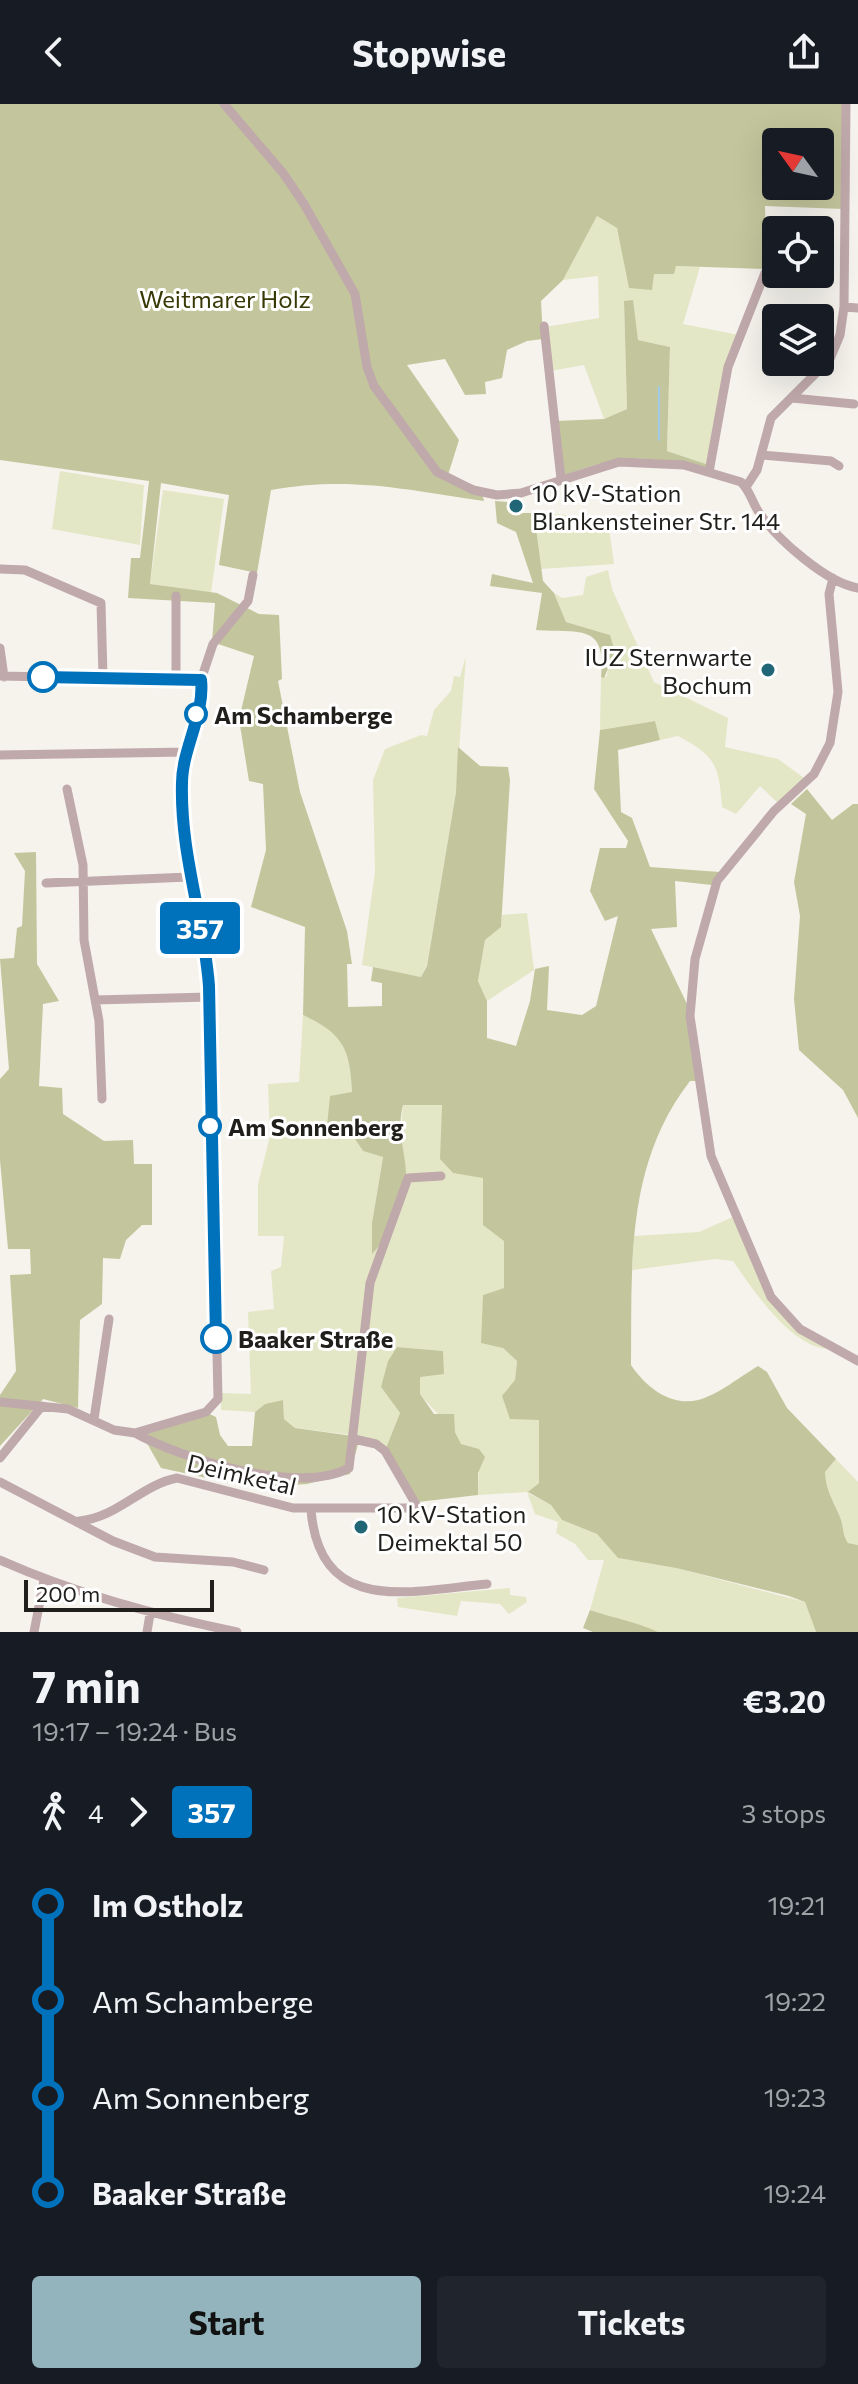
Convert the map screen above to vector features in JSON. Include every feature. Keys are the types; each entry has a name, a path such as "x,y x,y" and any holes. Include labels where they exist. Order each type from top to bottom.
{"street":[{"path":"224,104 292,184 338,264 355,294 367,367 374,386 431,467 463,486 497,495 514,495 619,462 684,465 709,472 746,487 757,511 779,537 833,578 858,588"},
{"path":"746,487 753,479 771,418 830,359 840,335 844,307 846,104"},
{"path":"709,472 728,367 762,281"},
{"path":"844,307 858,308"},
{"path":"544,326 561,479"},
{"path":"792,398 854,404"},
{"path":"761,455 831,461 839,466"},
{"path":"0,569 29,571 101,603 103,677"},
{"path":"135,1433 206,1412 218,1399 207,958 189,877 182,784 201,680 213,644 248,601 253,575"},
{"path":"833,578 829,594 838,692 830,743 814,774 774,811 717,881 695,959 690,1000 711,1156 771,1297 800,1329 858,1361"},
{"path":"176,596 176,677"},
{"path":"0,648 2,676 176,677 201,680"},
{"path":"0,755 187,752"},
{"path":"67,789 78,834 84,881 85,952 95,1000 102,1099"},
{"path":"46,883 189,877"},
{"path":"95,1000 209,997"},
{"path":"0,1402 68,1409 114,1430 135,1433 254,1474 288,1478 341,1473 349,1468 354,1439 359,1361 370,1283 408,1178 441,1176"},
{"path":"94,1419 109,1319"},
{"path":"0,1458 42,1406"},
{"name":"Deimketal","path":"79,1521 106,1515 163,1481 177,1478 247,1498 311,1510 418,1508 385,1451 376,1444 354,1439"},
{"path":"0,1482 113,1541 155,1557 233,1562 264,1570"},
{"name":"Deimketal","path":"311,1510 323,1557 338,1577 353,1585 382,1594 487,1584"},
{"path":"0,1560 44,1580 150,1614 205,1629 237,1632"},
{"path":"34,1632 44,1580"},
{"path":"147,1632 150,1614"}],"green space":[{"name":"Weitmarer Holz","path":"0,104 843,104 843,209 765,206 765,216 762,216 762,269 676,266 674,274 654,274 652,290 629,288 617,228 597,216 563,280 541,301 543,339 527,341 507,350 502,378 485,382 486,394 465,395 445,359 407,365 459,440 448,475 481,488 484,501 353,484 271,490 257,573 219,565 229,495 161,483 150,584 217,593 259,614 279,615 282,679 278,681 300,792 347,931 352,964 347,964 348,1007 382,1006 382,983 371,981 373,967 421,977 427,966 456,792 458,747 480,766 508,767 510,780 501,927 485,940 478,981 487,1001 487,1038 516,1046 530,1001 535,969 549,966 547,1010 582,1015 596,1006 618,916 605,921 590,891 600,848 626,848 628,841 594,789 600,730 655,721 660,740 618,750 621,812 632,818 650,867 720,872 712,885 675,881 677,927 651,929 687,1004 699,1081 690,1081 669,1113 643,1181 633,1253 631,1365 659,1393 668,1398 688,1401 713,1394 758,1366 767,1372 787,1408 836,1459 825,1472 846,1540 858,1545 858,1632 816,1632 805,1602 789,1596 676,1568 618,1558 597,1534 562,1520 551,1505 528,1492 539,1483 539,1420 510,1419 502,1396 515,1380 517,1361 503,1348 481,1343 483,1295 504,1288 504,1241 483,1225 483,1178 453,1173 440,1159 442,1105 403,1105 401,1127 405,1186 393,1222 372,1254 372,1223 383,1157 363,1151 353,1136 327,1126 330,1096 352,1092 351,1077 346,1053 336,1036 303,1015 305,927 251,907 266,850 263,784 249,781 239,719 254,656 212,642 215,603 128,598 131,558 140,558 149,481 0,460"},
{"path":"597,216 617,228 654,274 675,266 700,267 683,324 739,335 709,465 667,451 670,347 638,340 624,301 627,409 604,419 584,365 550,371 545,327 599,318 598,276 563,280"},
{"path":"633,300 638,340 670,347 667,451 709,465 706,468 650,459 617,460 563,476 556,421 604,419 627,409 624,301"},
{"path":"60,471 144,485 140,545 52,529"},
{"path":"163,490 224,499 211,593 150,584"},
{"path":"495,501 508,502 511,513 534,513 543,581 554,593 566,622 610,635 615,652 604,678 601,677 599,647 594,639 576,632 536,630 542,593 490,586 492,574 533,583 516,532 497,523"},
{"path":"534,513 582,516 586,523 608,521 614,564 541,569"},
{"path":"608,570 612,589 654,682 728,718 725,747 778,759 804,778 778,803 760,786 736,814 722,807 717,772 708,756 678,736 660,740 655,721 600,730 601,677 607,676 610,635 566,622 554,593 562,598 583,595 586,577"},
{"path":"466,656 456,792 427,965 421,977 362,965 375,872 373,780 385,749 421,735 427,736 434,710 451,691 454,676 460,677"},
{"path":"807,789 832,820 853,804 858,804 858,1118 843,1090 799,1050 794,999 800,916 794,882 806,814 791,804"},
{"path":"36,852 37,964 59,1001 43,1004 39,1086 62,1088 63,1114 104,1141 133,1140 134,1164 152,1164 152,1225 142,1225 126,1240 120,1259 103,1258 102,1304 80,1320 78,1408 43,1399 0,1446 0,1395 16,1371 10,1275 31,1274 30,1249 8,1249 0,1160 0,1079 9,1069 0,959 14,958 17,928 22,926 25,871 14,853"},
{"path":"527,913 534,970 487,1001 478,981 485,940 501,927 502,915"},
{"path":"303,1015 336,1036 346,1053 352,1092 339,1096 339,1134 353,1136 363,1151 383,1156 372,1223 406,1185 400,1144 403,1105 443,1105 453,1173 484,1177 504,1241 504,1288 483,1295 503,1348 517,1361 515,1380 539,1420 539,1483 528,1493 551,1505 562,1520 597,1534 618,1558 676,1568 805,1602 816,1632 658,1632 590,1610 604,1560 588,1560 575,1544 556,1533 558,1522 535,1514 527,1492 478,1495 479,1449 461,1445 455,1432 420,1395 420,1377 442,1351 398,1347 381,1387 400,1413 386,1448 352,1435 295,1428 284,1419 283,1400 265,1404 255,1412 221,1410 221,1393 251,1394 248,1312 274,1309 271,1271 281,1267 284,1236 258,1236 258,1184 270,1136 268,1084 299,1082"},
{"path":"735,1216 774,1307 797,1330 832,1349 817,1347 789,1330 775,1317 733,1261 715,1259 632,1270 634,1236 699,1232"},
{"path":"397,1347 443,1351 444,1374 420,1377 420,1394 434,1414 454,1414 455,1432 461,1444 479,1449 485,1457 478,1473 478,1495 418,1502 386,1448 400,1413 381,1387 388,1361"},
{"path":"283,1400 284,1419 295,1428 360,1437 350,1474 307,1484 253,1488 161,1468 148,1445 134,1432 203,1411 216,1417 220,1435 228,1446 252,1446 255,1412 265,1404"},
{"path":"836,1459 858,1482 858,1545 846,1540 827,1485 825,1472"},
{"path":"510,1588 510,1595 526,1597 527,1602 509,1614 500,1604 461,1601 457,1616 398,1607 397,1598"},
{"path":"590,1610 658,1632 593,1632 583,1628"}],"waterway":[{"path":"659,387 659,440"}],"bus line":[{"name":"357","path":"43,677 181,677 201,680 202,689 182,784 190,885 207,958 209,986 210,1167 216,1338"}],"place":[{"name":"10 kV-Station Blankensteiner Str. 144","path":"516,506"},
{"name":"IUZ Sternwarte Bochum","path":"768,670"},
{"name":"Am Schamberge","path":"196,714"},
{"name":"Am Sonnenberg","path":"210,1126"},
{"name":"Baaker Straße","path":"216,1338"},
{"name":"10 kV-Station Deimektal 50","path":"361,1527"}]}
